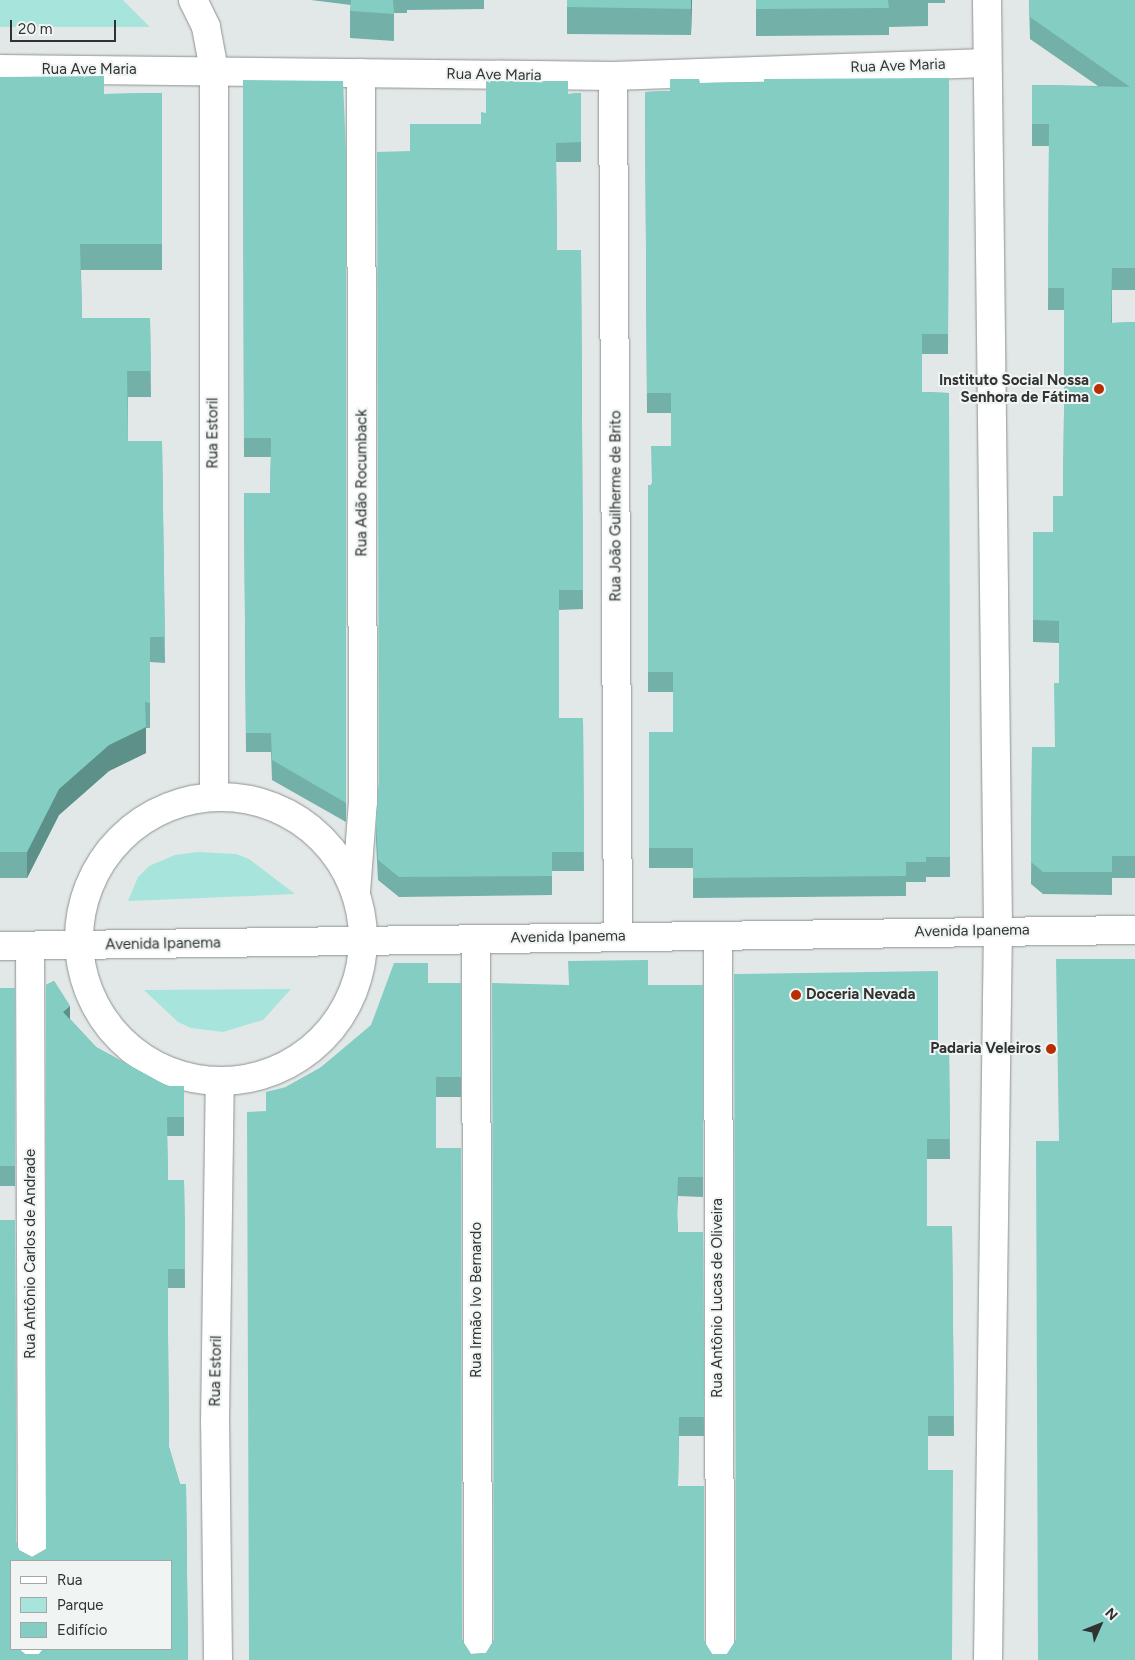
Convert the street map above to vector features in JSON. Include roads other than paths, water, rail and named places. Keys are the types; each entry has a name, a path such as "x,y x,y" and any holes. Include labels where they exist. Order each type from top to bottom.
{"street":[{"name":"Rua Estoril","path":"193,0 206,27 214,70 214,796"},
{"path":"986,0 998,930 988,1660"},
{"name":"Rua Ave Maria","path":"0,69 613,76 987,64"},
{"name":"Rua Adão Rocumback","path":"356,894 362,802 361,73"},
{"name":"Rua João Guilherme de Brito","path":"613,76 617,543 615,894 618,936"},
{"path":"214,796 251,800 286,812 315,833 340,861 356,894 363,940 358,977 344,1011 321,1040 291,1063 257,1077 220,1081 185,1076 151,1063 122,1041 100,1014 85,981 78,945 82,908 94,873 115,842 144,818 178,802 214,796"},
{"name":"Avenida Ipanema","path":"0,946 476,940 618,936 718,937 998,930 1135,930"},
{"name":"Rua Antônio Lucas de Oliveira","path":"718,937 720,1660"},
{"name":"Rua Irmão Ivo Bernardo","path":"476,940 478,1660"},
{"name":"Rua Antônio Carlos de Andrade","path":"30,946 32,1560"},
{"name":"Rua Estoril","path":"218,1660 215,1424 220,1081"}],"place":[{"name":"Instituto Social Nossa Senhora de Fátima","path":"1099,389"},
{"name":"Doceria Nevada","path":"796,995"},
{"name":"Padaria Veleiros","path":"1051,1049"}]}
